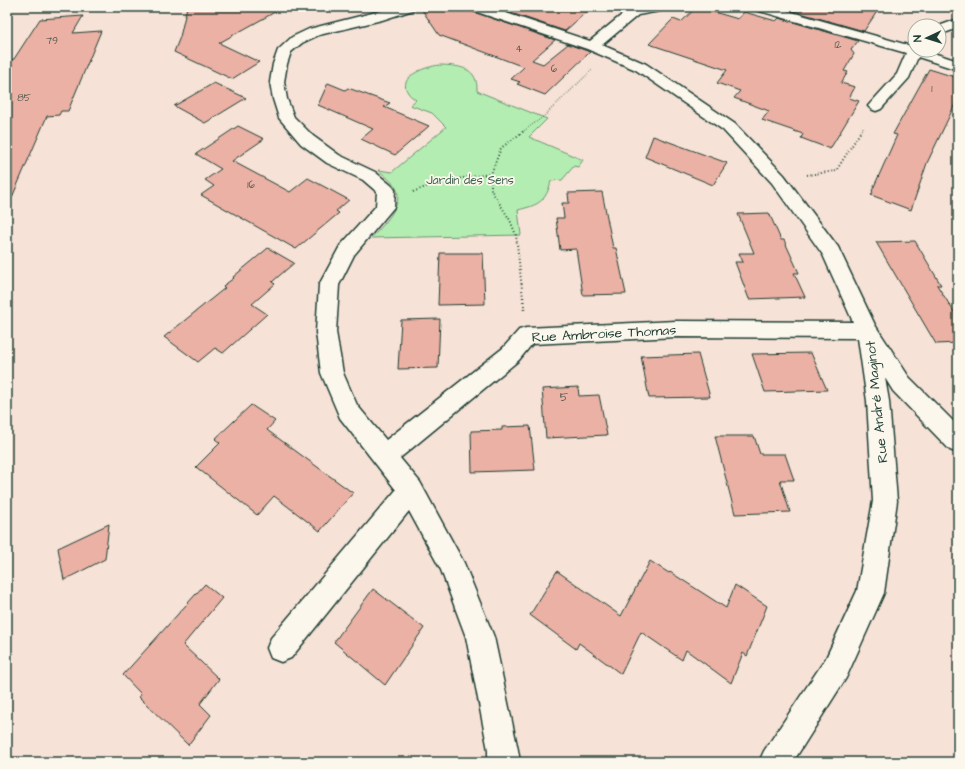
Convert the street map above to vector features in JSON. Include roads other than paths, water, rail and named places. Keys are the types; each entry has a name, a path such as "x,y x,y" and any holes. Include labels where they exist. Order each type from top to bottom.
{"street":[{"path":"409,7 377,17 314,32 297,40 285,50 280,64 277,82 280,99 287,118 307,140 333,159 369,176 386,190 386,207 347,251 329,285 326,332 332,373 348,411 411,490 451,563 480,637 503,750 504,762"},
{"name":"Rue André Maginot","path":"476,7 601,49 641,67 729,127 778,178 831,252 867,330 878,401 885,501 870,593 836,668 775,762"},
{"path":"601,49 634,12 661,7"},
{"path":"760,7 907,48"},
{"path":"947,28 958,23"},
{"path":"876,106 904,75 911,58"},
{"path":"936,58 958,66"},
{"name":"Rue Ambroise Thomas","path":"384,456 511,354 526,336 676,330 867,330"},
{"path":"867,330 901,384 958,442"},
{"path":"281,648 411,490"}],"park label":[{"name":"Jardin des Sens","path":"470,180"}]}
